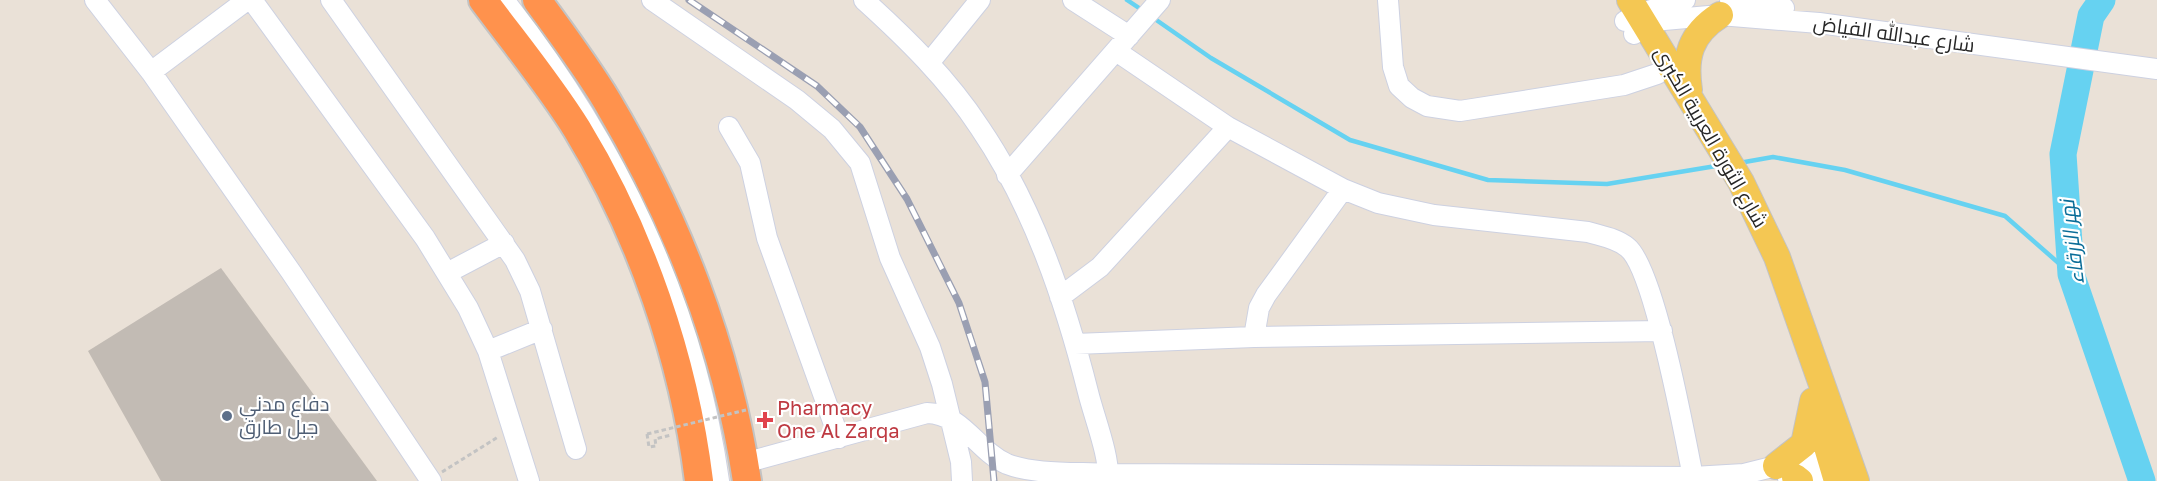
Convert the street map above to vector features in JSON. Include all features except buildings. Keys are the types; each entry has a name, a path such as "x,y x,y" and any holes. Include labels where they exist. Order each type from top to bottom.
{"highway":[{"path":"483,0 573,122 625,222 650,283 675,362 691,430 699,481"},
{"path":"537,0 606,100 664,209 709,324 731,403 739,475"}],"main road":[{"path":"1690,97 1686,58 1690,45 1707,23 1725,8"},
{"name":"شارع الثورة العربية الكبرى","path":"1631,16 1657,74 1719,160"},
{"name":"شارع الثورة العربية الكبرى","path":"1631,16 1690,97 1719,160 1792,294 1844,472"},
{"name":"شارع الثورة العربية الكبرى","path":"1733,185 1813,400 1844,472"},
{"path":"1790,475 1804,444 1813,400"}],"street":[{"path":"95,0 151,72 291,272 431,480"},
{"path":"151,72 247,0"},
{"path":"252,0 425,238 478,326 529,481"},
{"path":"332,0 504,243 530,291 576,449"},
{"path":"504,0 572,92 615,168 654,247 686,333 709,427 719,481"},
{"path":"514,0 578,87 627,170 664,249 700,347 716,413 739,475 839,438 927,413 951,419 994,457 1007,464 1022,468 1108,478 1693,477 1844,472"},
{"path":"652,0 797,100 832,129 852,151 865,175 890,258 930,347 951,419 961,462 962,481"},
{"path":"864,0 929,63 979,126 1007,175 1037,237 1076,344 1108,478"},
{"path":"929,63 980,0"},
{"path":"1072,0 1129,36 1228,127 1343,189 1378,203 1434,215 1588,232 1611,238 1628,248 1636,259 1662,332 1693,477"},
{"path":"1007,175 1160,0"},
{"path":"1388,0 1391,57 1399,86 1412,98 1427,106 1460,111 1623,85 1657,74"},
{"name":"شارع عبدالله الفياض","path":"1631,16 1687,5 1725,8 1819,23 2117,58 2157,69"},
{"name":"شارع عبدالله الفياض","path":"2117,58 2157,57"},
{"path":"729,127 750,163 766,238 839,438"},
{"path":"1060,297 1100,267 1228,127"},
{"path":"1254,337 1259,308 1266,295 1343,189"},
{"path":"447,273 504,243"},
{"path":"488,351 542,329"},
{"path":"1076,344 1254,337 1662,332"}],"path":[{"path":"655,439 656,446 649,447 647,434 746,410"},
{"path":"431,480 512,428"}],"waterway":[{"path":"1127,0 1145,12"},
{"name":"نهر الزرقاء","path":"2102,0 2091,16 2063,154 2071,274 2142,481"},
{"path":"1152,17 1211,58 1350,140 1488,180 1607,184 1722,165"},
{"path":"1739,163 1773,157 1845,170 2005,216 2071,274"}],"railway":[{"path":"689,0 817,86 860,127 907,199 959,303 985,382 994,481"}],"place":[{"name":"دفاع مدني جبل طارق","path":"227,416"},
{"name":"Pharmacy One Al Zarqa","path":"765,420"}]}
